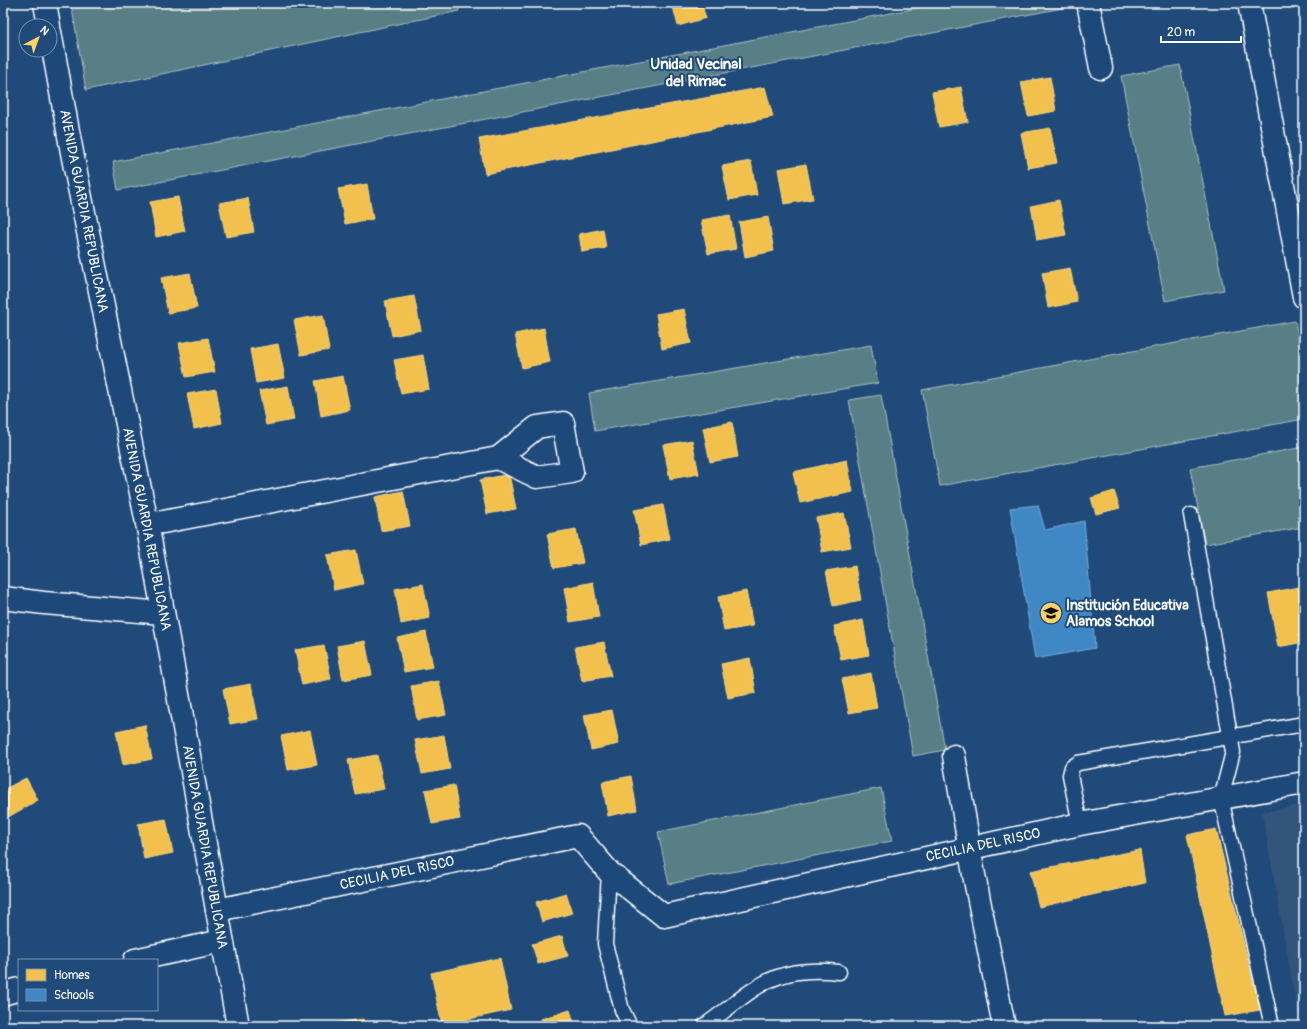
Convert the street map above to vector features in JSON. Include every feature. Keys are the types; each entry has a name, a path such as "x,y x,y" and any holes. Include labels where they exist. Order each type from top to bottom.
{"street":[{"path":"45,3 48,18"},
{"path":"1088,3 1101,68"},
{"path":"1249,3 1304,297"},
{"name":"AVENIDA GUARDIA REPUBLICANA","path":"55,58 73,158 147,523 238,1026"},
{"path":"147,523 171,520 498,458"},
{"path":"3,598 163,613"},
{"path":"954,756 1004,1026"},
{"name":"CECILIA DEL RISCO","path":"217,910 578,836 609,872 664,916 1080,824 1304,783"},
{"path":"141,959 222,941"},
{"path":"3,994 18,989"}],"lane":[{"path":"1190,515 1233,752 1221,798 1272,1026"},
{"path":"1080,824 1070,775 1072,767 1078,763 1231,738 1304,724"},
{"path":"609,872 605,944 622,1010 630,1026"},
{"path":"704,1026 768,980 788,972 817,969 839,972"}],"shaded area":[{"path":"1304,804 1304,1026 1300,1026 1262,812"}],"green space":[{"path":"71,3 458,3 459,11 86,90"},
{"path":"943,3 1078,3 1078,5 118,190 113,162"},
{"path":"1180,65 1224,290 1165,301 1121,76"},
{"path":"1295,321 1304,367 1304,419 940,486 922,390"},
{"path":"871,345 878,383 595,431 589,393"},
{"path":"881,395 945,750 913,756 849,400"},
{"path":"1304,447 1304,527 1205,544 1190,468"},
{"path":"881,788 892,841 669,884 658,832"}],"building: Homes":[{"path":"526,3 549,3 527,7"},
{"path":"672,3 701,3 706,18 678,26"},
{"path":"1050,77 1056,111 1028,116 1021,82"},
{"path":"765,87 773,117 485,174 479,139"},
{"path":"961,87 968,122 939,127 932,92"},
{"path":"1050,128 1057,163 1028,168 1021,133"},
{"path":"751,161 757,195 729,200 722,166"},
{"path":"806,164 813,199 784,204 778,169"},
{"path":"367,184 373,219 345,224 338,189"},
{"path":"178,197 185,231 156,237 150,202"},
{"path":"248,198 254,232 226,237 219,203"},
{"path":"1059,200 1066,235 1037,240 1031,206"},
{"path":"730,215 736,249 708,254 701,220"},
{"path":"768,217 774,251 745,257 739,222"},
{"path":"603,229 606,248 582,252 579,234"},
{"path":"1070,268 1077,302 1048,308 1042,273"},
{"path":"190,273 197,308 168,313 161,278"},
{"path":"414,296 421,330 392,336 385,301"},
{"path":"684,309 691,343 662,349 656,314"},
{"path":"323,315 329,350 301,355 294,320"},
{"path":"544,328 550,362 522,368 515,334"},
{"path":"208,338 215,372 186,377 179,343"},
{"path":"278,344 285,378 256,383 250,349"},
{"path":"423,355 429,389 401,394 394,360"},
{"path":"343,376 350,410 321,416 315,381"},
{"path":"288,386 294,420 266,425 259,391"},
{"path":"216,389 222,423 194,429 187,394"},
{"path":"732,422 738,457 710,462 703,428"},
{"path":"692,440 699,474 670,479 663,445"},
{"path":"847,460 853,492 800,503 793,472"},
{"path":"509,474 516,509 487,514 480,480"},
{"path":"403,491 410,526 381,531 375,497"},
{"path":"1114,491 1120,508 1096,514 1091,498"},
{"path":"663,505 670,539 641,545 634,510"},
{"path":"844,513 851,547 822,552 816,518"},
{"path":"576,529 583,563 554,568 547,534"},
{"path":"356,550 363,584 334,590 327,555"},
{"path":"855,566 861,600 833,606 826,571"},
{"path":"593,582 599,617 570,622 564,588"},
{"path":"423,584 430,618 401,624 395,589"},
{"path":"1304,586 1304,642 1278,647 1268,593"},
{"path":"746,591 753,626 724,631 718,597"},
{"path":"863,620 869,655 841,660 834,626"},
{"path":"426,632 433,667 404,672 397,638"},
{"path":"365,641 372,675 343,680 337,646"},
{"path":"604,642 611,676 582,681 575,647"},
{"path":"324,645 331,679 302,685 295,650"},
{"path":"750,658 756,693 728,698 721,664"},
{"path":"871,673 877,708 849,713 842,679"},
{"path":"439,681 446,715 417,720 411,686"},
{"path":"251,684 258,719 230,724 223,689"},
{"path":"612,710 619,744 591,750 584,715"},
{"path":"145,725 152,759 123,765 116,731"},
{"path":"310,730 317,765 288,770 281,736"},
{"path":"444,735 450,769 422,774 415,740"},
{"path":"377,755 384,789 355,794 348,760"},
{"path":"631,776 637,810 608,816 602,782"},
{"path":"26,778 38,800 3,820 3,790"},
{"path":"454,785 460,819 432,824 425,790"},
{"path":"166,819 173,853 144,859 138,824"},
{"path":"1216,829 1260,1010 1225,1016 1187,835"},
{"path":"1140,850 1145,883 1039,907 1030,871"},
{"path":"566,893 572,913 542,922 536,902"},
{"path":"562,936 568,956 538,964 532,944"},
{"path":"500,958 511,1010 442,1025 431,973"},
{"path":"570,1010 575,1026 543,1026 541,1019"},
{"path":"363,1019 364,1026 336,1026 336,1023"}],"building: Schools":[{"path":"1038,505 1045,530 1084,521 1095,648 1035,659 1010,508"}],"place":[{"name":"Institución Educativa Alamos School","path":"1051,613"}],"district":[{"name":"Unidad Vecinal del Rimac","path":"696,72"}]}
